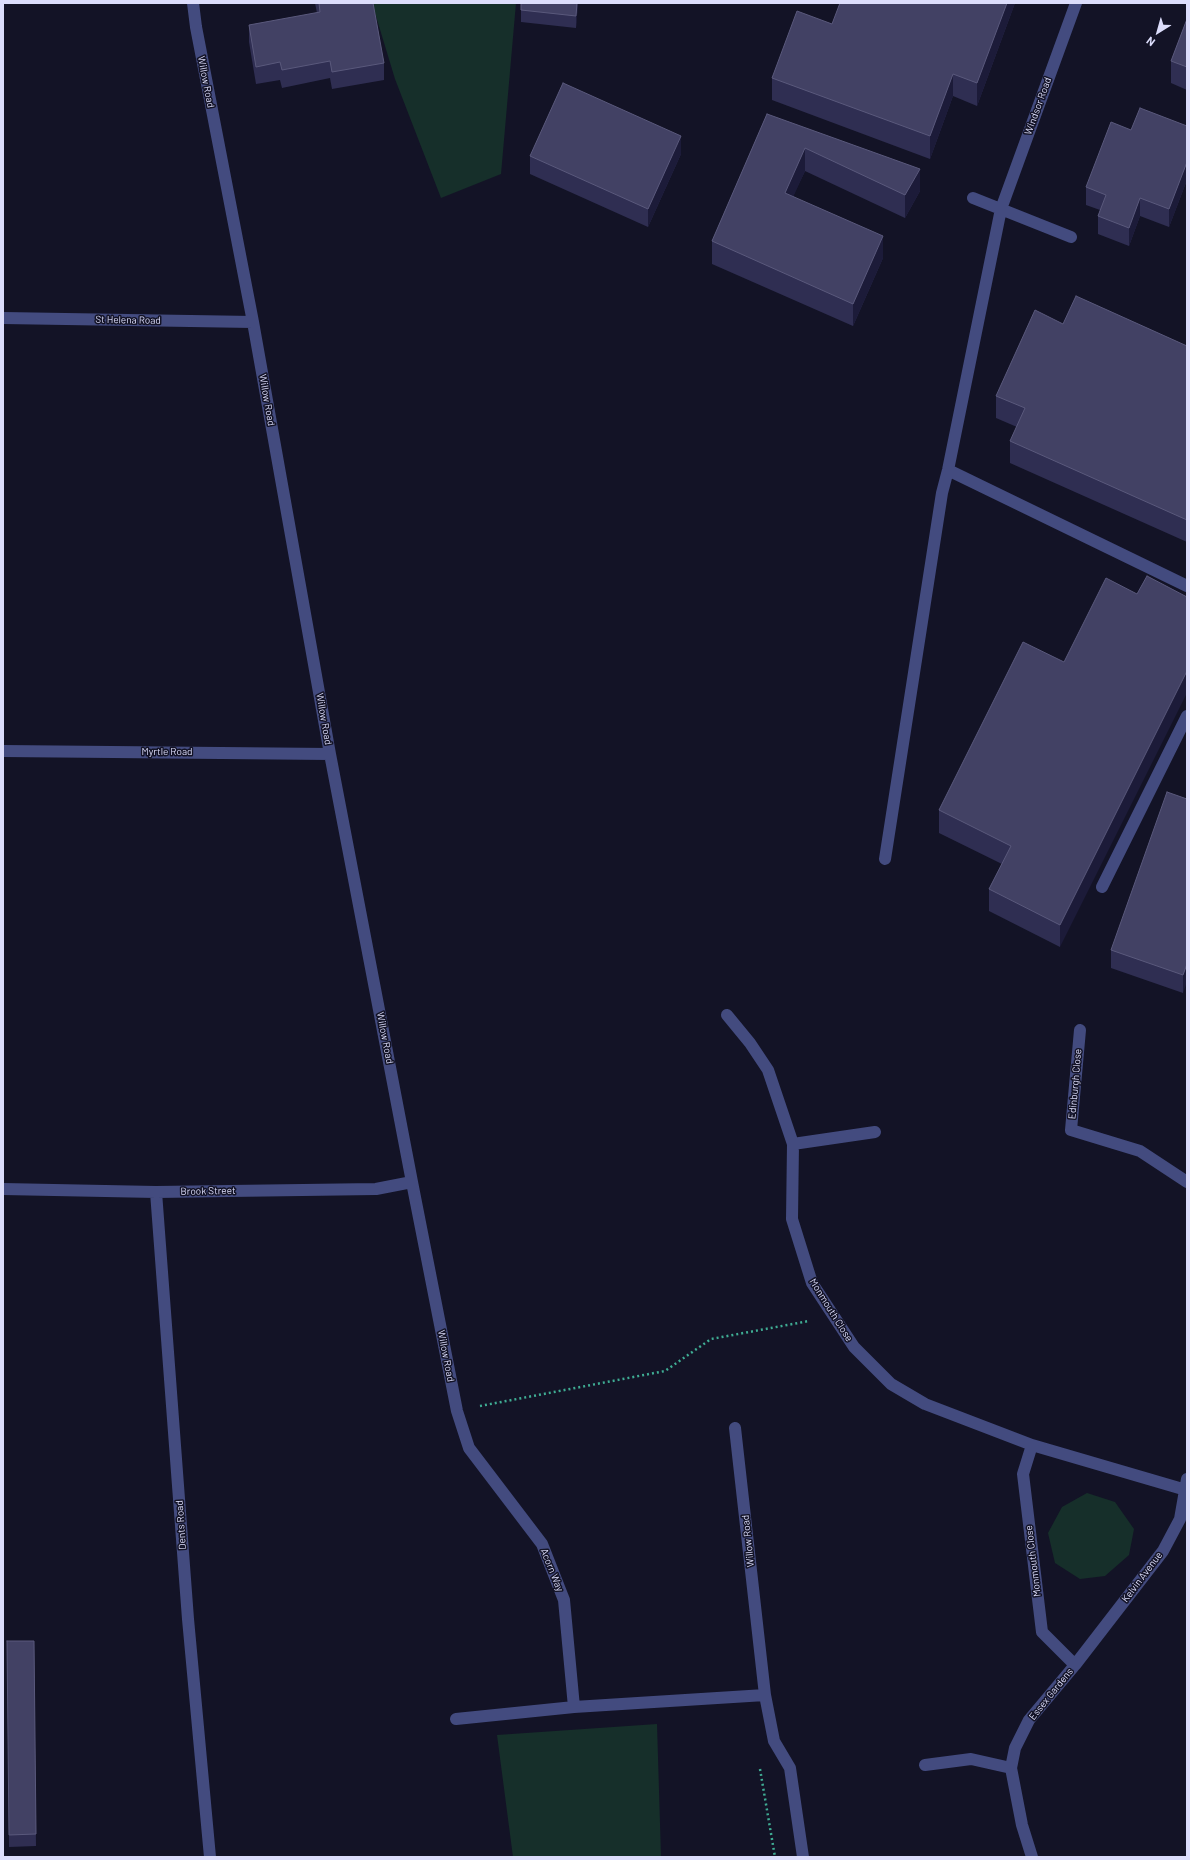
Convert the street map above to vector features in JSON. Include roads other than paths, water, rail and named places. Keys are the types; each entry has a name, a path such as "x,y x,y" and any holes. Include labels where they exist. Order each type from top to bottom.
{"street":[{"name":"Willow Road","path":"194,3 196,27 253,322 330,754 457,1411"},
{"name":"Windsor Road","path":"885,859 942,493 1001,209 1076,3"},
{"path":"973,198 1071,237"},
{"name":"St Helena Road","path":"3,318 253,322"},
{"path":"948,470 1187,586"},
{"path":"1102,887 1187,716"},
{"name":"Myrtle Road","path":"3,751 330,754"},
{"name":"Monmouth Close","path":"727,1015 750,1042 768,1070 793,1144 792,1219 812,1283 854,1347 891,1384 925,1404 1032,1445 1186,1485"},
{"name":"Edinburgh Close","path":"1080,1030 1071,1130 1140,1151 1187,1182"},
{"path":"793,1144 875,1132"},
{"name":"Brook Street","path":"3,1189 156,1192 376,1189 412,1182"},
{"name":"Dents Road","path":"156,1192 188,1618 210,1857"},
{"name":"Acorn Way","path":"457,1411 469,1448 542,1544 564,1600 574,1708"},
{"name":"Willow Road","path":"735,1428 765,1695"},
{"name":"Monmouth Close","path":"1032,1445 1023,1474 1042,1632 1075,1665"},
{"name":"Kelvin Avenue","path":"1075,1665 1163,1551 1180,1518 1186,1485"},
{"name":"Essex Gardens","path":"1032,1857 1022,1825 1011,1768 1015,1748 1029,1720 1075,1665"},
{"path":"456,1719 574,1708 765,1695 774,1741 790,1768 803,1857"},
{"path":"925,1764 971,1759 1011,1768"}]}
